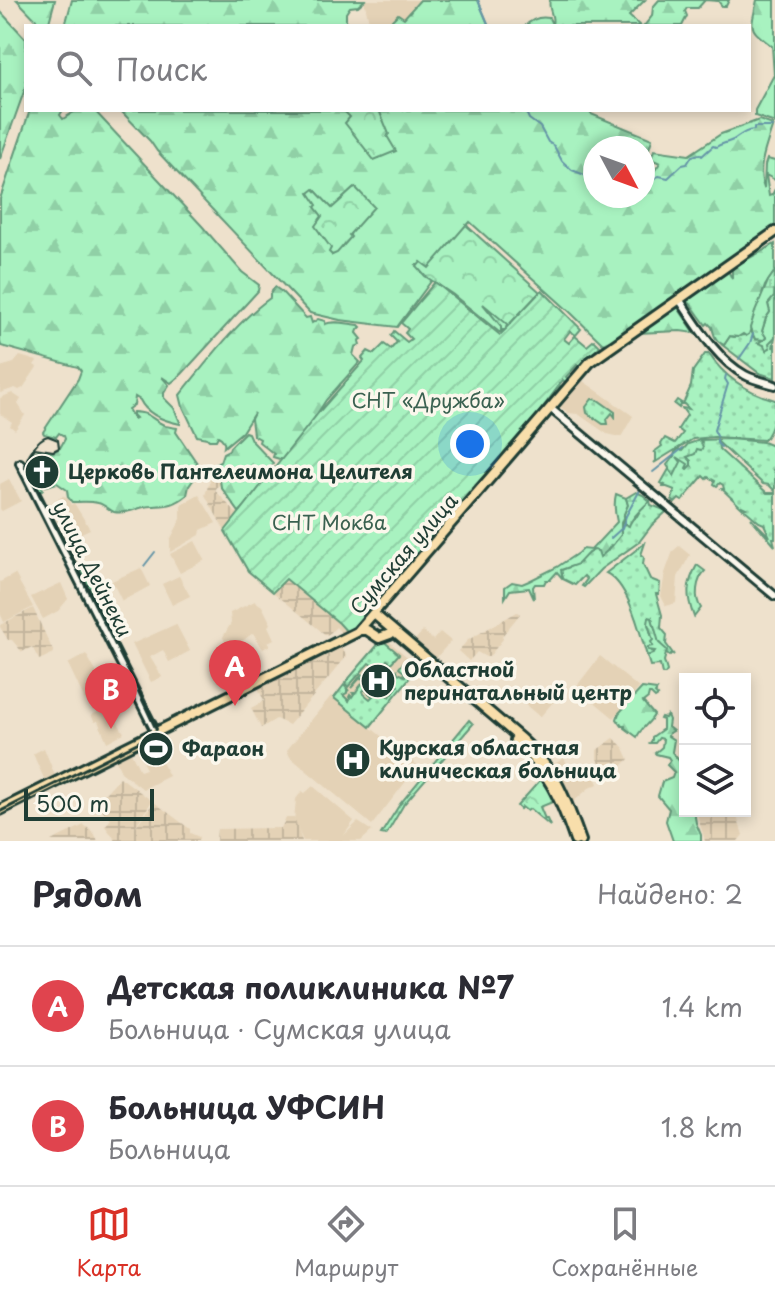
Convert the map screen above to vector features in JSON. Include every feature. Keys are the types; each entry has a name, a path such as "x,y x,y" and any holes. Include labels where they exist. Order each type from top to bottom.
{"main road":[{"name":"Сумская улица","path":"0,812 364,630 590,362 775,232"},
{"path":"679,299 728,362 745,375 775,385"},
{"path":"551,407 775,593"},
{"name":"улица Дейнеки","path":"20,463 156,733"},
{"path":"373,616 544,762 560,787 581,841"},
{"path":"364,630 379,638 389,631"},
{"path":"570,817 575,841"}],"shaded area":[{"path":"364,0 421,0 403,18 398,14 394,17 398,24 370,24"},
{"path":"20,356 37,361 34,365 37,367 23,388 0,393 0,367 14,363"},
{"path":"579,378 633,416 621,437 607,434 557,404"},
{"path":"12,393 21,399 18,404 25,415 15,430 10,426 12,422 0,414 0,398"},
{"path":"223,461 224,489 219,485 215,490 240,514 225,531 205,495 211,477"},
{"path":"9,479 21,501 2,511 0,484"},
{"path":"199,495 216,523 170,552 170,540 181,519 181,505"},
{"path":"63,496 71,505 74,503 90,529 79,534 75,529 68,533 53,503"},
{"path":"195,541 205,560 180,573 170,554"},
{"path":"679,546 690,555 678,577 676,603 666,606 661,596 665,573 673,551"},
{"path":"141,568 150,586 122,601 112,581"},
{"path":"15,574 33,607 4,622 0,613 0,582"},
{"path":"179,576 190,596 172,605 162,584"},
{"path":"286,579 349,634 344,636 336,627 327,636 273,592"},
{"path":"61,583 68,599 58,611 43,619 31,597"},
{"path":"255,601 262,606 271,624 268,626 274,639 263,649 253,633 229,651 223,637 231,623 230,613"},
{"path":"33,608 54,653 39,660 32,647 22,652 12,640 8,640 0,627"},
{"path":"517,612 520,614 489,657 477,652 469,661 458,651 468,640"},
{"path":"176,624 190,651 169,662 163,650 150,657 162,677 151,682 132,644"},
{"path":"423,631 433,640 440,632 451,641 435,659 414,641"},
{"name":"Курская областная клиническая больница","path":"385,638 419,667 370,727 418,766 372,825 290,757 287,750 331,696 335,698"},
{"path":"340,646 347,656 289,725 276,719 261,728 251,708 264,701 258,688"},
{"path":"86,654 107,691 89,702 85,700 68,664"},
{"path":"600,656 639,688 614,718 576,687"},
{"path":"539,688 554,701 540,717 521,701 532,689"},
{"path":"113,705 116,712 113,714 124,733 107,742 98,721 95,722 91,715"},
{"path":"614,738 629,759 618,770 619,774 611,777 597,759 597,750"},
{"path":"44,748 56,778 46,783 33,754"},
{"path":"131,752 140,771 146,769 143,763 159,756 169,776 143,789 121,772 115,759"},
{"path":"564,758 570,769 574,767 580,777 592,770 598,784 572,803 553,765"},
{"path":"120,777 152,801 133,830 154,802 190,829 190,833 199,837 198,841 116,841 105,826 111,819 96,803"},
{"path":"313,786 354,821 344,835 358,822 372,831 361,841 303,841 294,821 296,799 302,791 305,793"},
{"path":"698,817 737,817 743,835 738,841 705,841"},
{"path":"286,818 294,818 302,841 216,841 217,829 281,828"},
{"path":"84,825 98,841 51,841"}],"green space":[{"path":"17,0 55,0 49,24 40,24"},
{"path":"72,0 365,0 358,6 350,7 346,13 346,21 351,24 66,24"},
{"path":"420,0 478,0 488,24 391,24 398,14 404,18"},
{"path":"550,0 645,0 629,16 638,24 552,24"},
{"path":"659,0 705,0 698,8 687,8 683,24 646,24 652,16 653,7"},
{"path":"705,0 729,0 726,6 722,6 718,1"},
{"path":"757,0 775,0 775,123 755,116 755,110 774,75 772,46 753,27"},
{"path":"0,11 24,37 24,92 0,159"},
{"path":"549,18 552,24 528,24 534,19"},
{"path":"29,112 62,112 63,119 74,112 96,112 242,272 259,285 258,291 182,374 171,383 162,377 169,385 164,398 174,408 180,424 152,413 135,397 134,405 128,409 134,419 133,412 144,413 177,428 176,432 201,469 189,486 187,495 174,503 114,512 98,503 72,502 67,490 57,483 46,486 44,481 49,468 38,458 32,462 43,489 40,492 30,475 28,461 33,454 40,450 53,452 60,448 65,439 59,433 56,437 43,432 81,371 78,367 1,346 0,199"},
{"path":"122,112 590,112 645,136 583,136 583,208 655,208 655,170 660,163 655,161 655,150 689,155 721,134 759,120 773,125 761,173 764,188 767,159 775,161 775,180 766,175 769,196 775,189 775,228 615,343 612,340 603,344 470,222 430,268 417,265 432,280 397,327 310,313","holes":["314,189 332,209 353,189 350,237 332,255 332,248 320,233 322,216 316,207"]},
{"path":"345,112 380,112 389,134 387,136 396,151 374,160 345,123 350,117"},
{"path":"356,188 374,207 337,253 332,255 329,252 331,248 315,226 322,216 309,193 314,189 332,208"},
{"path":"466,225 540,292 502,332 417,267 421,262 429,268"},
{"path":"775,244 775,271 765,286 749,334 730,336 724,345 686,298 727,268 732,279 736,263"},
{"path":"775,271 774,297 768,304 770,312 762,331 766,337 764,340 755,339 750,328"},
{"path":"435,282 500,335 505,330 501,330 483,304 507,324 506,328 542,290 581,329 576,335 570,331 564,339 569,343 575,336 587,346 594,340 600,346 579,367 577,365 565,382 563,380 559,385 561,387 461,506 349,634 286,579 273,592 248,571 225,531 319,412 364,361 362,358 368,351 374,354 384,344 391,349 397,342 391,336 394,331 407,342 411,339 405,333 408,329 401,323"},
{"path":"275,287 306,318 310,317 312,323 318,319 325,321 325,324 359,325 361,327 357,333 362,339 353,355 360,362 326,400 283,460 273,457 274,454 253,435 251,419 254,413 242,432 224,447 218,436 216,440 209,440 197,436 180,395 233,331 270,298"},
{"path":"775,287 775,337 766,350 764,345 758,343 766,338 762,331"},
{"path":"676,305 695,333 636,333"},
{"path":"750,328 755,339 764,340 762,342 767,350 769,341 775,337 775,378 759,373 721,344 724,345 730,336 749,334"},
{"path":"705,354 709,354 738,383 775,400 772,426 764,440 693,439 654,463 654,452 662,446 665,438 675,443 683,433 678,429 687,415 682,408 689,409 683,404 691,386 693,371"},
{"path":"592,399 615,412 615,417 612,413 607,419 608,424 587,413 586,407"},
{"path":"245,432 273,463 260,480 263,485 239,512 221,487 219,473 215,470 223,453"},
{"path":"700,440 763,442 775,447 775,491 763,484 718,442 719,449 767,493 775,493 775,546 751,518 770,537 764,524 742,508 722,489 720,483 717,486 715,481 703,476 682,501 679,499 675,503 672,500 675,490 663,487 665,485 661,483 669,469 674,476 677,456 691,465 687,457 702,442"},
{"path":"700,440 703,447 687,457 691,465 687,469 688,464 677,457 681,462 674,476 667,465 675,452"},
{"path":"636,492 650,501 629,526 625,524 626,498"},
{"path":"616,494 626,498 628,505 621,523 621,535 607,551 600,557 594,550 578,564 561,570 563,579 557,572 544,584 535,584 534,599 529,588 510,590 505,598 505,587 512,582 522,584 557,567 582,549 591,550 617,522"},
{"path":"650,501 651,505 667,511 639,542 601,569 584,587 587,579 584,576 575,585 563,579 561,570 594,549 604,553 621,534 619,529 624,518 625,524"},
{"path":"645,543 641,555 644,557 643,564 650,579 660,583 659,594 656,594 662,615 661,628 667,635 666,644 674,655 669,656 659,644 652,618 648,624 653,640 651,651 655,650 655,653 647,656 627,598 621,587 606,573"},
{"path":"697,565 705,571 697,589 701,608 694,617 688,591"},
{"path":"80,568 86,568 91,582 99,578 96,581 114,616 109,612 110,620 106,621"},
{"path":"649,617 652,618 659,643 667,650 665,674 662,674 660,665 650,666 647,656 655,651 648,650 653,646"},
{"path":"382,640 399,654 391,663 387,660 379,670 369,663 348,687 345,683"},
{"path":"406,659 416,670 370,727 334,698 344,685 349,691 347,689 343,695 349,701 350,695 352,697 364,681 361,677 351,688 362,674 369,680 364,694 370,699 379,690 390,697 398,686 389,678 397,670 405,676 399,668"},
{"path":"642,688 657,690 655,693 658,696 655,698 649,694 643,702 654,715 637,737 617,719"},
{"path":"667,715 668,727 673,731 668,736 674,740 672,752 679,761 679,817 695,817 701,841 673,841 666,821 669,809 658,796 662,782 672,778 674,772 667,765 668,757 655,753 662,747 663,739 650,743 652,737 663,729 661,717"},
{"path":"469,720 473,724 404,804 386,835 381,834 400,804"},
{"path":"543,777 555,801 540,807 550,826 530,809 527,811 517,806"}],"waterway":[{"path":"478,0 488,24"},
{"path":"526,112 529,119 540,127 562,161 583,174"},
{"path":"655,178 668,178 687,164 692,156 702,156 713,146 733,140 754,130 754,127 772,127"},
{"path":"739,359 753,334"},
{"path":"717,436 714,430 728,384 726,375"},
{"path":"717,439 721,447"},
{"path":"653,472 683,448"},
{"path":"611,538 622,528 640,490"},
{"path":"144,566 155,552"}],"tram line":[{"path":"0,811 154,734 156,730 25,467 26,463 28,458 33,448 48,436 58,440 59,448 53,451 35,448 26,466 157,729 154,735 0,812"}],"place":[{"name":"Церковь Пантелеимона Целителя","path":"42,472"},
{"name":"Областной перинатальный центр","path":"378,681"},
{"name":"Детская поликлиника №7","path":"235,706"},
{"name":"Больница УФСИН","path":"111,729"},
{"name":"Фараон","path":"156,749"},
{"name":"Курская областная клиническая больница","path":"353,760"}],"park label":[{"name":"СНТ «Дружба»","path":"428,401"},
{"name":"СНТ Моква","path":"329,523"}]}
